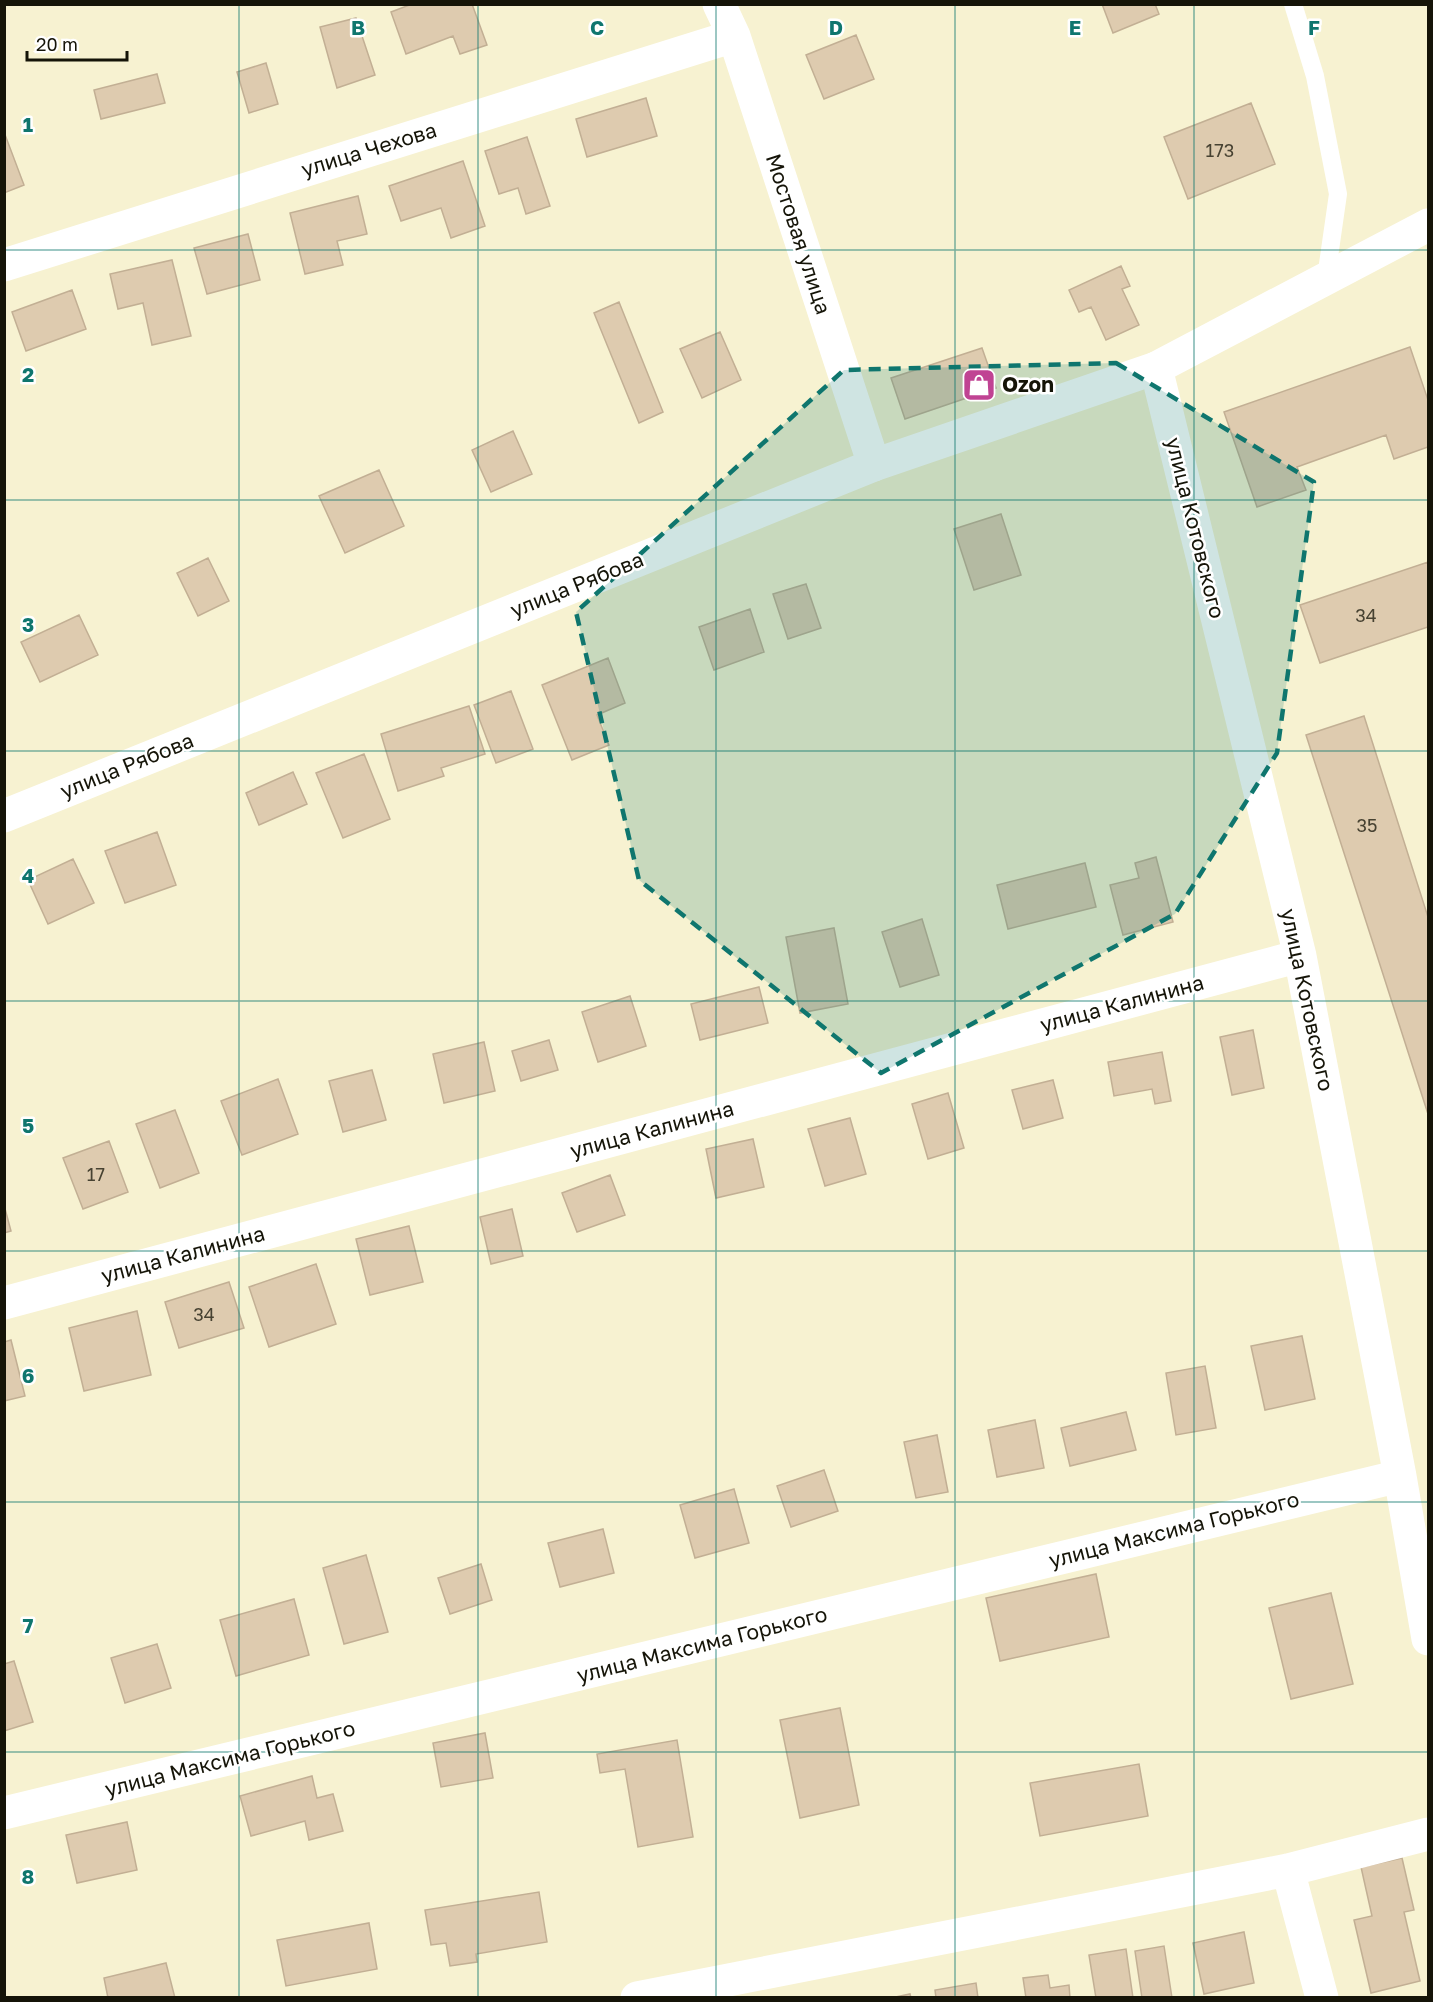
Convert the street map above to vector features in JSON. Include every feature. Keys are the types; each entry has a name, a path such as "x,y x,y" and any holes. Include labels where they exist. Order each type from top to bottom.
{"street":[{"name":"Мостовая улица","path":"718,4 734,36 874,465"},
{"name":"улица Чехова","path":"4,265 734,36"},
{"name":"улица Рябова","path":"4,816 874,465 1156,368 1428,225"},
{"name":"улица Котовского","path":"1156,368 1300,956 1400,1476 1428,1639"},
{"name":"улица Калинина","path":"4,1303 1300,956"},
{"name":"улица Максима Горького","path":"4,1813 1400,1476"},
{"path":"637,1998 1288,1870 1428,1834"},
{"path":"1288,1870 1322,1998"}],"lane":[{"path":"1293,4 1315,76 1338,194 1326,278"}],"highlighted area":[{"path":"1116,363 1314,482 1277,753 1175,914 881,1073 639,880 576,612 844,370"}],"building":[{"path":"412,4 472,4 487,45 460,54 453,36 406,54 391,12"},
{"path":"1102,4 1155,4 1159,14 1113,33"},
{"path":"356,18 375,75 337,88 320,27"},
{"path":"856,35 874,79 824,99 806,55"},
{"path":"266,63 278,104 249,113 237,72"},
{"path":"157,74 165,103 101,119 94,90"},
{"path":"646,98 657,136 587,157 576,119"},
{"path":"1251,103 1275,164 1188,199 1164,137"},
{"path":"4,132 24,185 4,193"},
{"path":"527,137 550,206 526,214 518,188 499,194 485,151"},
{"path":"463,161 485,226 451,238 441,208 401,221 389,186"},
{"path":"358,196 367,234 337,241 343,265 305,274 290,213"},
{"path":"248,234 260,280 207,294 194,248"},
{"path":"172,260 191,336 152,345 143,303 118,309 110,274"},
{"path":"1121,266 1130,286 1122,289 1139,325 1106,340 1091,307 1079,312 1069,290"},
{"path":"72,290 86,329 26,351 12,312"},
{"path":"619,302 663,412 639,423 594,313"},
{"path":"720,332 741,380 702,398 680,349"},
{"path":"1410,347 1428,400 1428,447 1394,459 1386,435 1297,467 1306,490 1257,507 1224,412"},
{"path":"982,348 996,388 905,419 891,378"},
{"path":"513,431 532,474 491,492 472,450"},
{"path":"379,470 404,526 345,553 319,496"},
{"path":"1001,514 1021,575 974,590 954,529"},
{"path":"208,558 229,601 198,616 177,573"},
{"path":"1428,562 1428,627 1320,663 1300,605"},
{"path":"806,584 821,628 788,639 773,594"},
{"path":"750,609 764,652 714,670 699,627"},
{"path":"79,615 98,655 40,682 21,642"},
{"path":"608,658 625,703 597,715 609,745 572,760 542,685"},
{"path":"511,691 533,749 496,763 474,705"},
{"path":"469,706 485,754 441,768 444,776 398,791 381,734"},
{"path":"1364,716 1428,917 1428,1114 1306,735"},
{"path":"364,754 390,819 343,838 316,773"},
{"path":"293,772 307,804 259,825 246,793"},
{"path":"157,832 176,885 125,903 105,851"},
{"path":"1156,857 1173,922 1123,935 1110,885 1139,878 1135,863"},
{"path":"73,859 94,903 48,924 28,880"},
{"path":"1085,863 1096,907 1008,929 997,885"},
{"path":"922,919 939,975 900,987 882,932"},
{"path":"834,928 848,1004 800,1013 786,937"},
{"path":"759,987 768,1023 700,1040 691,1004"},
{"path":"630,996 646,1046 598,1062 582,1012"},
{"path":"1253,1030 1264,1088 1232,1095 1220,1037"},
{"path":"549,1040 558,1070 521,1081 512,1051"},
{"path":"484,1042 495,1091 444,1103 433,1054"},
{"path":"1162,1052 1171,1101 1155,1104 1152,1089 1114,1096 1108,1062"},
{"path":"372,1070 386,1120 343,1132 329,1081"},
{"path":"278,1079 298,1134 242,1155 221,1101"},
{"path":"1053,1080 1063,1118 1023,1129 1012,1090"},
{"path":"948,1093 964,1148 928,1159 912,1104"},
{"path":"175,1110 199,1173 160,1188 136,1124"},
{"path":"850,1118 866,1174 825,1186 808,1129"},
{"path":"753,1139 764,1187 716,1198 706,1149"},
{"path":"109,1141 128,1192 83,1209 63,1158"},
{"path":"610,1175 625,1215 577,1232 562,1193"},
{"path":"4,1205 11,1231 4,1233"},
{"path":"512,1209 523,1256 491,1264 480,1217"},
{"path":"409,1226 423,1282 370,1295 356,1239"},
{"path":"316,1264 336,1324 269,1347 249,1287"},
{"path":"229,1282 244,1328 179,1348 165,1302"},
{"path":"137,1311 151,1375 84,1391 69,1328"},
{"path":"1302,1336 1315,1399 1265,1410 1251,1346"},
{"path":"11,1340 25,1396 4,1401 4,1342"},
{"path":"1205,1366 1216,1428 1176,1435 1166,1373"},
{"path":"1126,1412 1136,1450 1070,1466 1061,1428"},
{"path":"1035,1420 1044,1468 997,1477 988,1430"},
{"path":"937,1435 948,1492 916,1498 904,1442"},
{"path":"824,1470 838,1511 791,1527 777,1486"},
{"path":"734,1489 749,1543 695,1558 680,1505"},
{"path":"603,1529 614,1573 560,1587 548,1543"},
{"path":"366,1555 388,1632 344,1644 323,1568"},
{"path":"481,1564 492,1600 450,1614 438,1578"},
{"path":"1096,1574 1109,1637 1000,1661 986,1598"},
{"path":"1331,1593 1353,1684 1291,1699 1269,1608"},
{"path":"294,1599 309,1655 236,1676 220,1620"},
{"path":"157,1644 171,1688 125,1703 111,1658"},
{"path":"14,1661 33,1722 4,1731 4,1664"},
{"path":"840,1708 859,1805 800,1818 780,1720"},
{"path":"485,1733 493,1778 441,1787 433,1743"},
{"path":"677,1740 693,1837 638,1847 625,1769 600,1773 597,1754"},
{"path":"1139,1764 1148,1816 1040,1836 1030,1783"},
{"path":"312,1776 317,1798 333,1794 343,1831 309,1840 305,1821 251,1836 240,1796"},
{"path":"127,1822 137,1870 77,1883 66,1835"},
{"path":"1402,1858 1414,1910 1404,1912 1420,1981 1371,1993 1354,1920 1372,1916 1361,1867"},
{"path":"539,1892 547,1942 476,1954 477,1962 450,1966 446,1943 431,1945 425,1910"},
{"path":"369,1923 377,1969 286,1986 277,1940"},
{"path":"1244,1932 1254,1983 1204,1994 1193,1943"},
{"path":"1164,1946 1172,1998 1142,1998 1135,1951"},
{"path":"1126,1949 1133,1998 1096,1998 1089,1955"},
{"path":"166,1963 175,1998 108,1998 104,1978"},
{"path":"1048,1975 1050,1988 1069,1985 1070,1998 1026,1998 1023,1978"},
{"path":"976,1983 978,1998 936,1998 935,1990"},
{"path":"910,1994 911,1998 891,1998"}],"place":[{"name":"Ozon","path":"979,385"}]}
